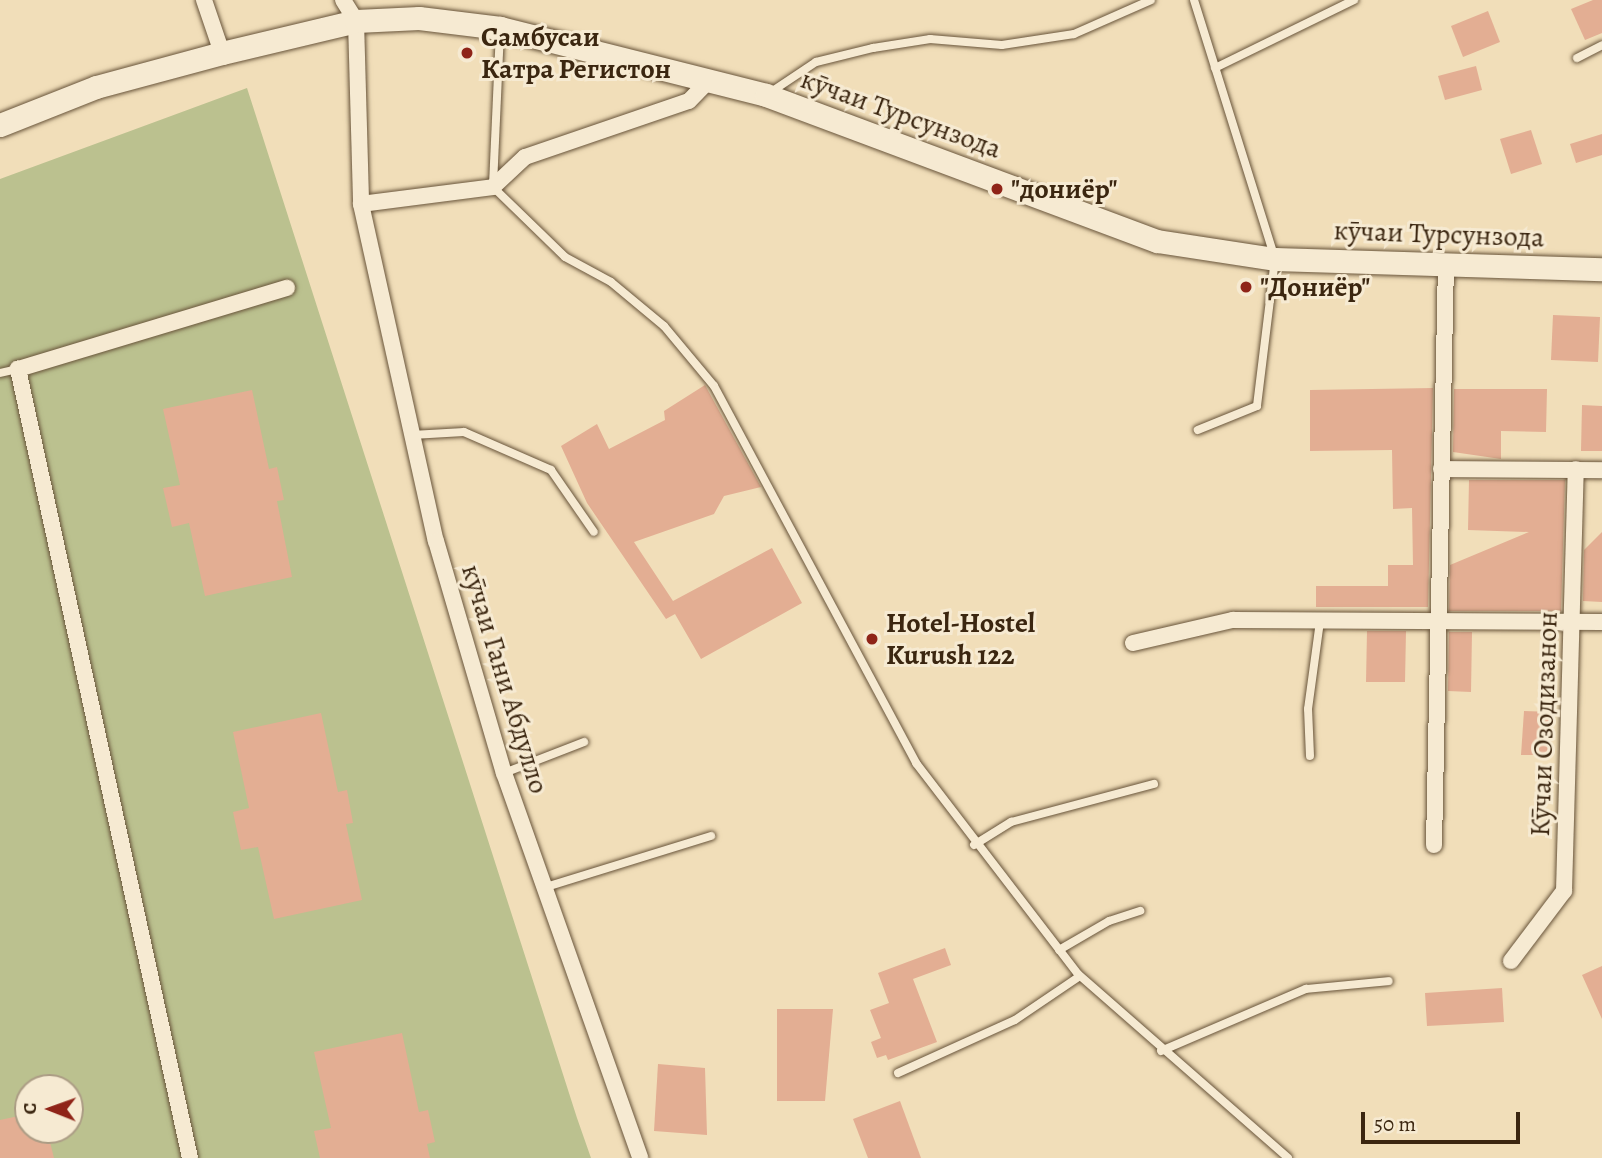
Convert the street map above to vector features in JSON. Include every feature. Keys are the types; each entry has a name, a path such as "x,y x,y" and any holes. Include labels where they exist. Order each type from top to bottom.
{"main road":[{"name":"кӯчаи Турсунзода","path":"0,125 96,87 222,53 356,22 419,18 500,28 766,95 1157,242 1275,259 1602,270"}],"street":[{"path":"204,0 222,53"},
{"path":"343,0 356,22"},
{"name":"кӯчаи Гани Абдулло","path":"356,22 361,204 409,436 504,774 542,888 640,1158"},
{"path":"361,204 493,187 525,157 689,101 708,81"},
{"path":"1434,845 1446,264"},
{"path":"190,1158 18,369 287,288"},
{"path":"1441,469 1602,470"},
{"name":"Кӯчаи Озодизанон","path":"1511,961 1564,891 1576,469"},
{"path":"1133,643 1233,620 1602,622"}],"lane":[{"path":"766,95 816,62 930,39 1002,46 1074,34 1151,0"},
{"path":"1194,0 1275,259 1257,406 1198,430"},
{"path":"1215,68 1354,0"},
{"path":"500,28 493,187 565,257 611,282 664,326 714,386 894,727 974,845 1080,976 1161,1051 1288,1158"},
{"path":"1577,58 1602,45"},
{"path":"0,373 18,369"},
{"path":"409,436 464,432 551,470 594,532"},
{"path":"1310,757 1308,709 1320,621"},
{"path":"504,774 584,743"},
{"path":"974,845 1011,822 1154,784"},
{"path":"542,888 711,835"},
{"path":"1059,950 1109,920 1140,911"},
{"path":"898,1073 1015,1020 1080,976"},
{"path":"1161,1051 1306,989 1389,981"}],"green space":[{"path":"247,88 591,1158 0,1158 0,179"}],"building":[{"path":"1593,0 1602,0 1602,33 1585,40 1571,9"},
{"path":"1488,11 1500,42 1463,57 1451,26"},
{"path":"1476,66 1482,90 1445,100 1438,76"},
{"path":"1531,130 1542,164 1511,174 1500,139"},
{"path":"1602,134 1602,155 1576,163 1570,144"},
{"path":"1553,315 1600,317 1598,362 1551,360"},
{"path":"705,385 761,487 724,496 714,514 634,542 673,601 772,548 802,603 701,659 675,614 666,619 587,503 561,446 597,424 609,449 665,420 664,411"},
{"path":"1433,388 1428,607 1316,607 1316,586 1388,586 1388,565 1413,565 1412,508 1393,509 1392,450 1310,451 1310,390"},
{"path":"1454,389 1547,389 1546,432 1501,431 1501,459 1453,452"},
{"path":"252,390 269,469 277,467 284,500 277,501 292,577 205,596 189,523 172,527 163,488 180,485 163,409"},
{"path":"1582,405 1602,406 1602,451 1581,451"},
{"path":"1469,480 1565,480 1561,611 1449,611 1450,565 1529,532 1468,530"},
{"path":"1602,532 1602,602 1583,601 1584,550"},
{"path":"1367,631 1406,631 1405,682 1366,682"},
{"path":"1449,632 1472,632 1471,692 1448,691"},
{"path":"1524,711 1552,712 1551,755 1521,755"},
{"path":"321,713 338,792 347,790 353,823 346,824 362,900 274,919 258,847 241,850 233,812 249,808 233,732"},
{"path":"945,948 951,965 913,979 937,1042 888,1060 886,1055 877,1058 871,1042 881,1038 870,1010 889,1003 878,973"},
{"path":"1602,966 1602,1019 1582,975"},
{"path":"1502,988 1504,1022 1427,1026 1425,993"},
{"path":"777,1009 833,1009 825,1101 777,1101"},
{"path":"402,1033 419,1112 428,1110 435,1142 427,1144 430,1158 320,1158 314,1131 331,1128 314,1052"},
{"path":"658,1064 705,1068 707,1135 654,1131"},
{"path":"900,1101 921,1158 868,1158 853,1119"},
{"path":"14,1117 14,1144 50,1144 54,1158 0,1158 0,1120"}],"place":[{"name":"Самбусаи Катра Регистон","path":"467,53"},
{"name":"\"дониёр\"","path":"997,189"},
{"name":"\"Дониёр\"","path":"1246,287"},
{"name":"Hotel-Hostel Kurush 122","path":"872,639"}]}
